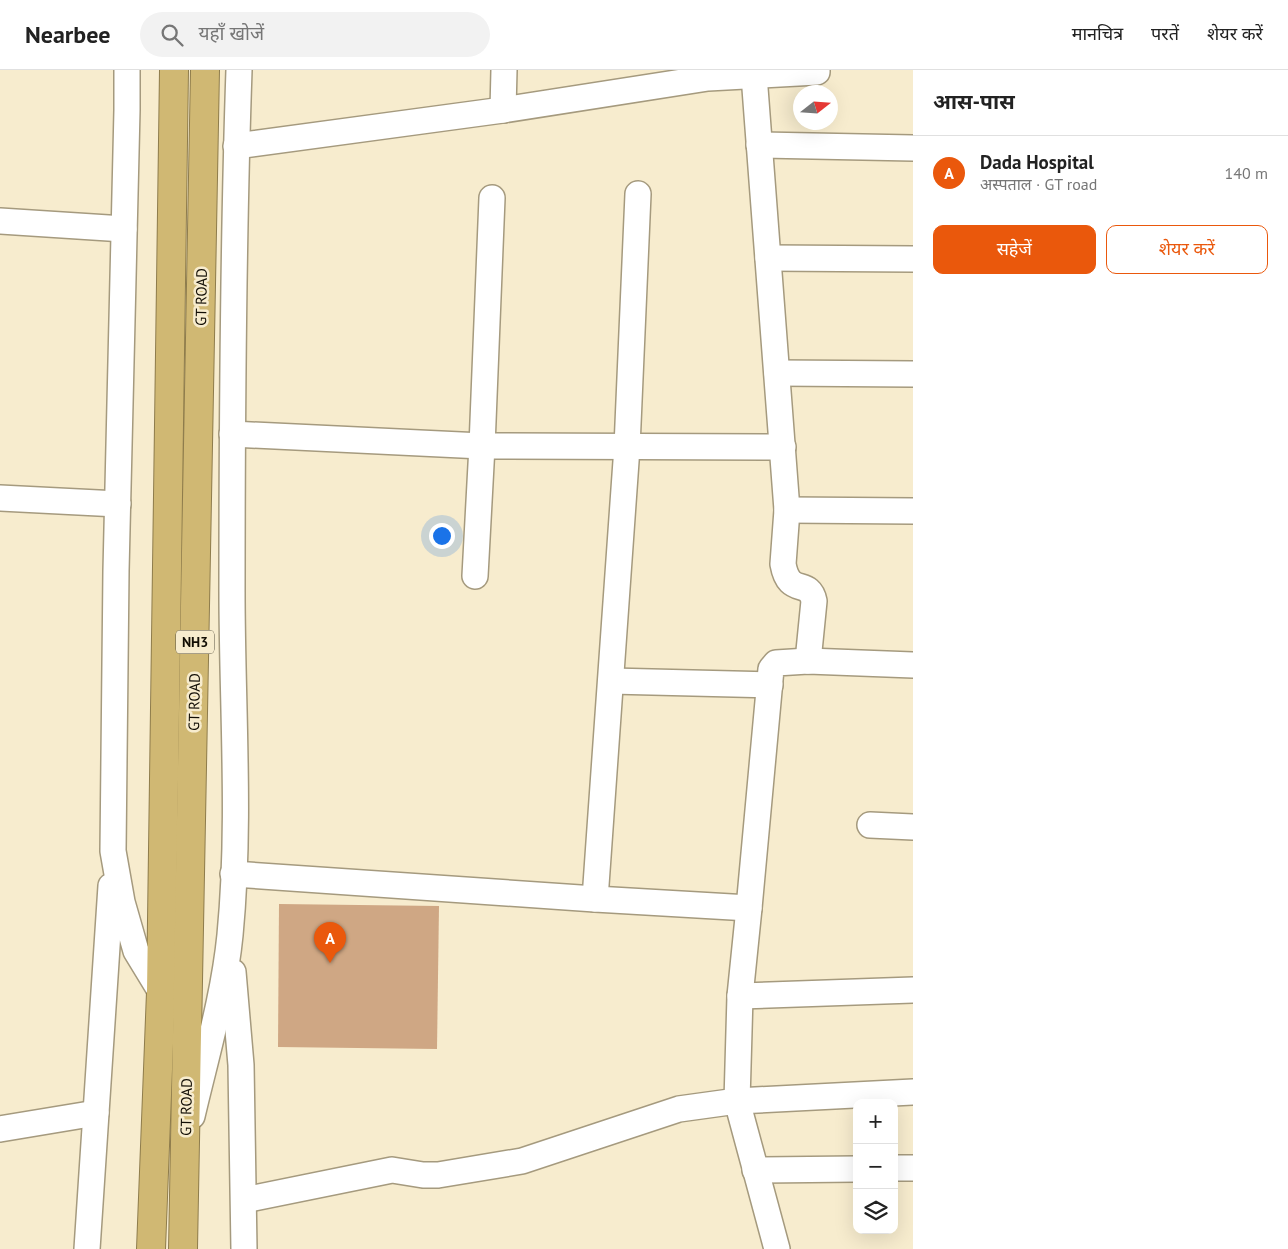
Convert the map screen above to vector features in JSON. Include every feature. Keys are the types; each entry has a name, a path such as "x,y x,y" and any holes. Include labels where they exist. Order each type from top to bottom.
{"highway":[{"name":"GT ROAD","path":"152,1193 161,992 174,70"},
{"name":"GT ROAD","path":"184,1213 205,70"},
{"path":"138,1249 152,1193"},
{"name":"NH3","path":"151,1249 152,1193"},
{"path":"184,1213 194,1249"},
{"name":"NH3","path":"183,1249 184,1213"}],"street":[{"path":"87,1249 113,851 113,749 127,70"},
{"path":"186,1142 221,993 230,936 236,813 232,673 232,434 236,146 239,70"},
{"path":"503,110 504,70"},
{"path":"236,146 503,110 708,78 817,72 817,70"},
{"path":"754,75 788,510 783,564 790,582 795,586 805,587 811,592 814,601 808,661"},
{"path":"759,145 913,148"},
{"path":"595,899 627,447 638,194"},
{"path":"475,576 492,198"},
{"path":"0,221 124,229"},
{"path":"768,258 913,259"},
{"path":"777,374 913,374"},
{"path":"232,434 482,446 783,448"},
{"path":"0,498 118,504"},
{"path":"788,510 913,511"},
{"path":"778,1249 754,1170 737,1101 740,996 750,908 771,669 776,663 808,661 913,665"},
{"path":"611,681 770,685"},
{"path":"870,825 913,827"},
{"path":"113,851 122,902 136,951 161,992"},
{"path":"233,874 750,908"},
{"path":"230,936 241,1065 244,1249"},
{"path":"740,996 913,990"},
{"path":"244,1200 392,1170 423,1175 438,1175 522,1161 679,1109 737,1101 913,1092"},
{"path":"0,1129 96,1113"},
{"path":"754,1170 853,1168"},
{"path":"898,1168 913,1168"}],"building":[{"path":"279,904 439,906 437,1049 278,1047"}],"place":[{"name":"Dada Hospital","path":"330,963"}]}
